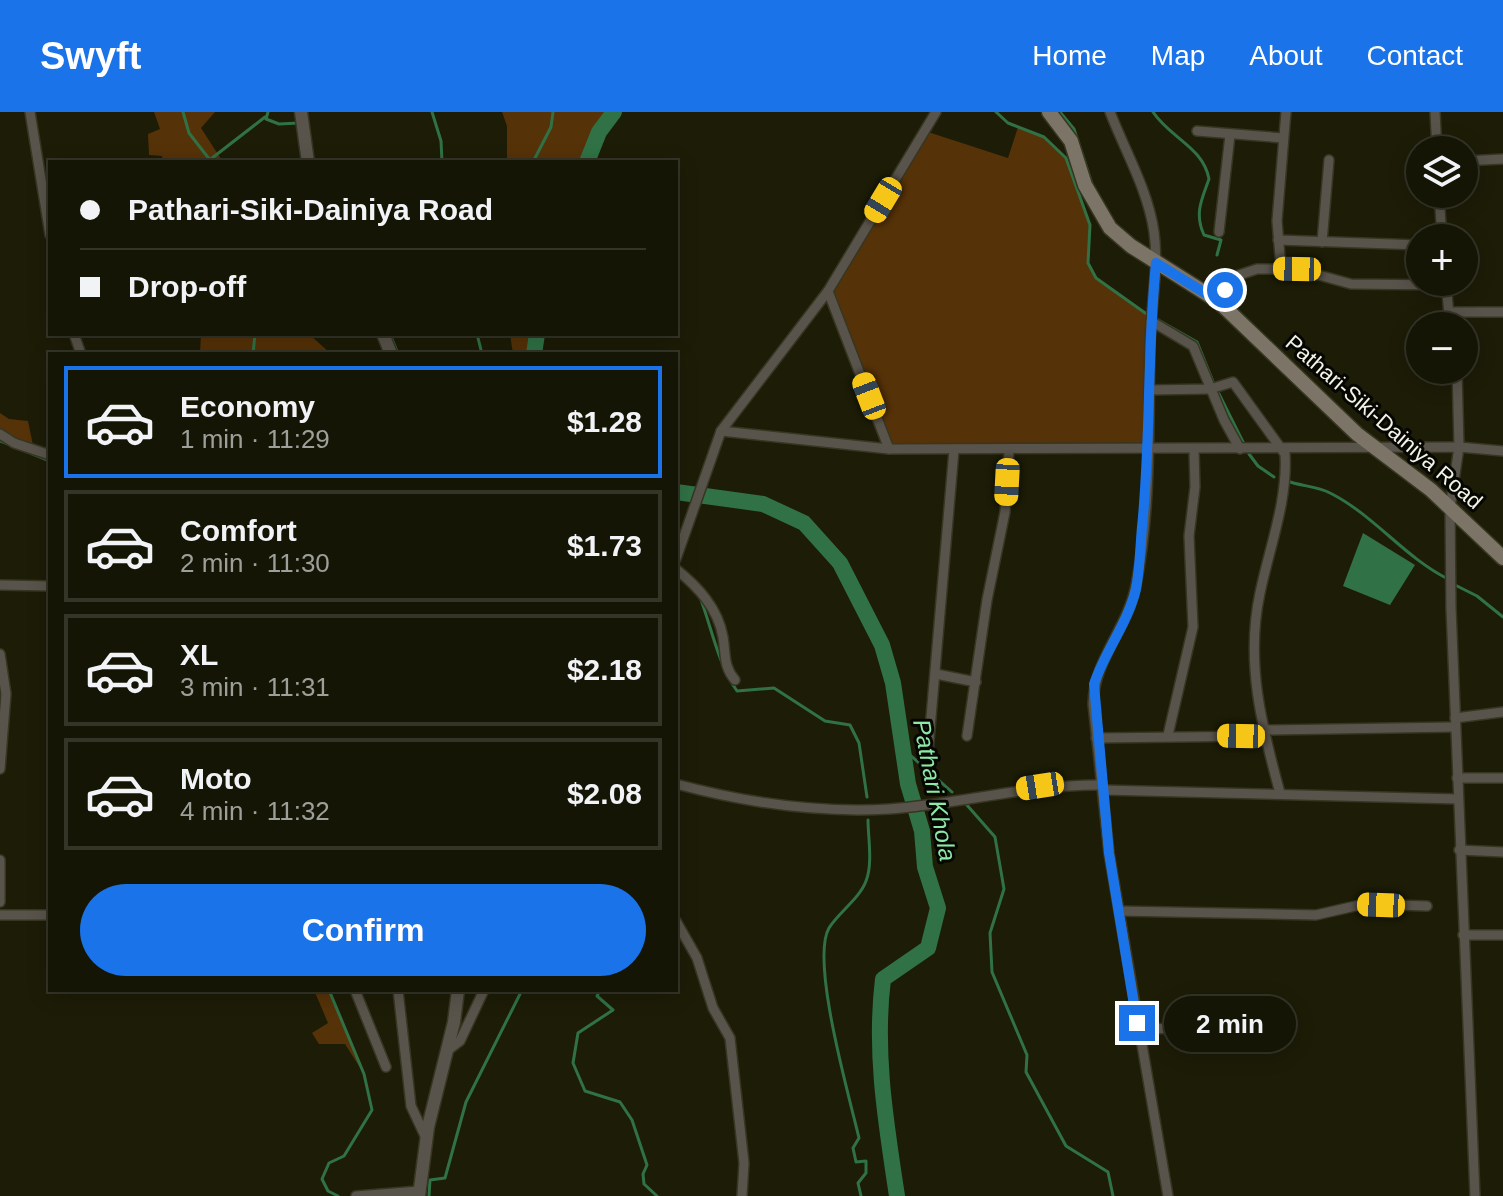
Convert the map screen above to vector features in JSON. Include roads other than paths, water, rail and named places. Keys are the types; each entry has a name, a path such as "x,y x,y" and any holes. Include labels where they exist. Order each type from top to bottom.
{"main road":[{"name":"Pathari-Siki-Dainiya Road","path":"1049,112 1071,141 1097,212 1110,228 1156,263 1218,301 1334,413 1450,508 1503,558"}],"street":[{"path":"30,112 48,223"},
{"path":"301,112 307,160"},
{"path":"678,552 721,431 828,291 936,112"},
{"path":"1110,112 1150,211 1156,263 1151,308 1149,450 1135,590 1094,684 1096,738 1119,911 1168,1196"},
{"path":"1281,268 1278,240 1286,112"},
{"path":"1435,112 1436,136"},
{"path":"1197,131 1283,138"},
{"path":"1219,232 1230,135"},
{"path":"1478,160 1503,159"},
{"path":"1322,242 1329,160"},
{"path":"1278,240 1406,245"},
{"path":"1218,301 1242,272 1281,268 1313,272 1351,284 1406,283"},
{"path":"828,291 889,449"},
{"path":"1447,296 1448,312"},
{"path":"1478,312 1503,312"},
{"path":"1151,321 1193,346 1240,449"},
{"path":"1149,390 1210,389 1233,382 1282,448 1286,459 1279,511 1258,611 1255,683 1280,793"},
{"path":"1457,384 1459,447 1450,508 1459,850 1475,1196"},
{"path":"721,431 889,449 1009,451 1459,447 1503,451"},
{"path":"0,434 14,443 48,454"},
{"path":"927,764 954,450"},
{"path":"1168,735 1193,627 1189,536 1195,487 1194,450"},
{"path":"967,736 1005,512 1009,451"},
{"path":"678,571 700,590 714,614 723,638 726,668 735,680"},
{"path":"0,585 48,586"},
{"path":"0,654 6,694 0,769"},
{"path":"936,674 976,682"},
{"path":"1096,738 1264,733 1455,722 1503,712"},
{"path":"1457,778 1503,778"},
{"path":"678,784 743,800 889,809 1040,786 1458,799"},
{"path":"1459,850 1503,852"},
{"path":"0,860 0,902"},
{"path":"1119,911 1305,915 1364,904 1427,906"},
{"path":"0,915 48,915"},
{"path":"678,925 697,958 713,1008 730,1038 744,1163 742,1196"},
{"path":"1463,935 1503,935"},
{"path":"356,992 386,1067"},
{"path":"398,992 411,1106 426,1138"},
{"path":"356,1196 419,1194 426,1138 458,992"},
{"path":"447,1051 460,1041 483,992"},
{"path":"1138,1028 1252,1031"}],"waterway":[{"path":"183,112 189,133 210,160"},
{"path":"268,112 266,119 279,124 299,123"},
{"path":"432,112 441,141 442,160"},
{"path":"534,160 551,127 553,112"},
{"name":"Pathari Khola","path":"588,160 599,132 614,112"},
{"path":"996,112 1008,123 1044,137 1066,158 1090,225 1088,263 1096,278 1148,315"},
{"path":"1060,112 1074,129 1092,184"},
{"path":"1153,112 1206,168 1209,179 1200,206 1200,220 1204,235 1221,240 1217,255"},
{"path":"210,160 265,117"},
{"path":"1153,317 1197,342 1214,384"},
{"path":"253,352 255,336"},
{"path":"391,336 397,352"},
{"path":"478,336 482,352"},
{"name":"Pathari Khola","path":"534,352 537,336"},
{"path":"1218,392 1244,444"},
{"path":"0,441 48,460"},
{"path":"1249,454 1258,466 1274,477"},
{"path":"1287,481 1325,491 1346,502 1417,559 1448,579"},
{"name":"Pathari Khola","path":"678,492 763,504 804,523 840,563 882,645 893,683 908,784 922,831 925,867 938,908 928,948 883,979 881,1061 897,1196"},
{"path":"1455,585 1477,596 1503,617"},
{"path":"700,597 720,658 737,691 774,688 825,721 850,725 859,743 867,797"},
{"path":"901,747 952,792"},
{"path":"966,804 995,837 1004,889 990,933 992,972 1027,1055 1026,1072 1066,1146 1108,1172 1113,1196"},
{"path":"861,1196 858,1183 866,1173 866,1161 856,1162 853,1148 859,1138 828,999 824,945 829,928 866,881 870,859 868,820"},
{"path":"330,992 364,1074 372,1110 344,1156 329,1163 322,1179 328,1191 338,1196"},
{"path":"429,1196 430,1180 445,1178 466,1102 521,992"},
{"path":"599,992 597,996 613,1010 578,1033 573,1063 585,1091 620,1102 632,1120 647,1165 643,1174 644,1184 657,1196"}]}
